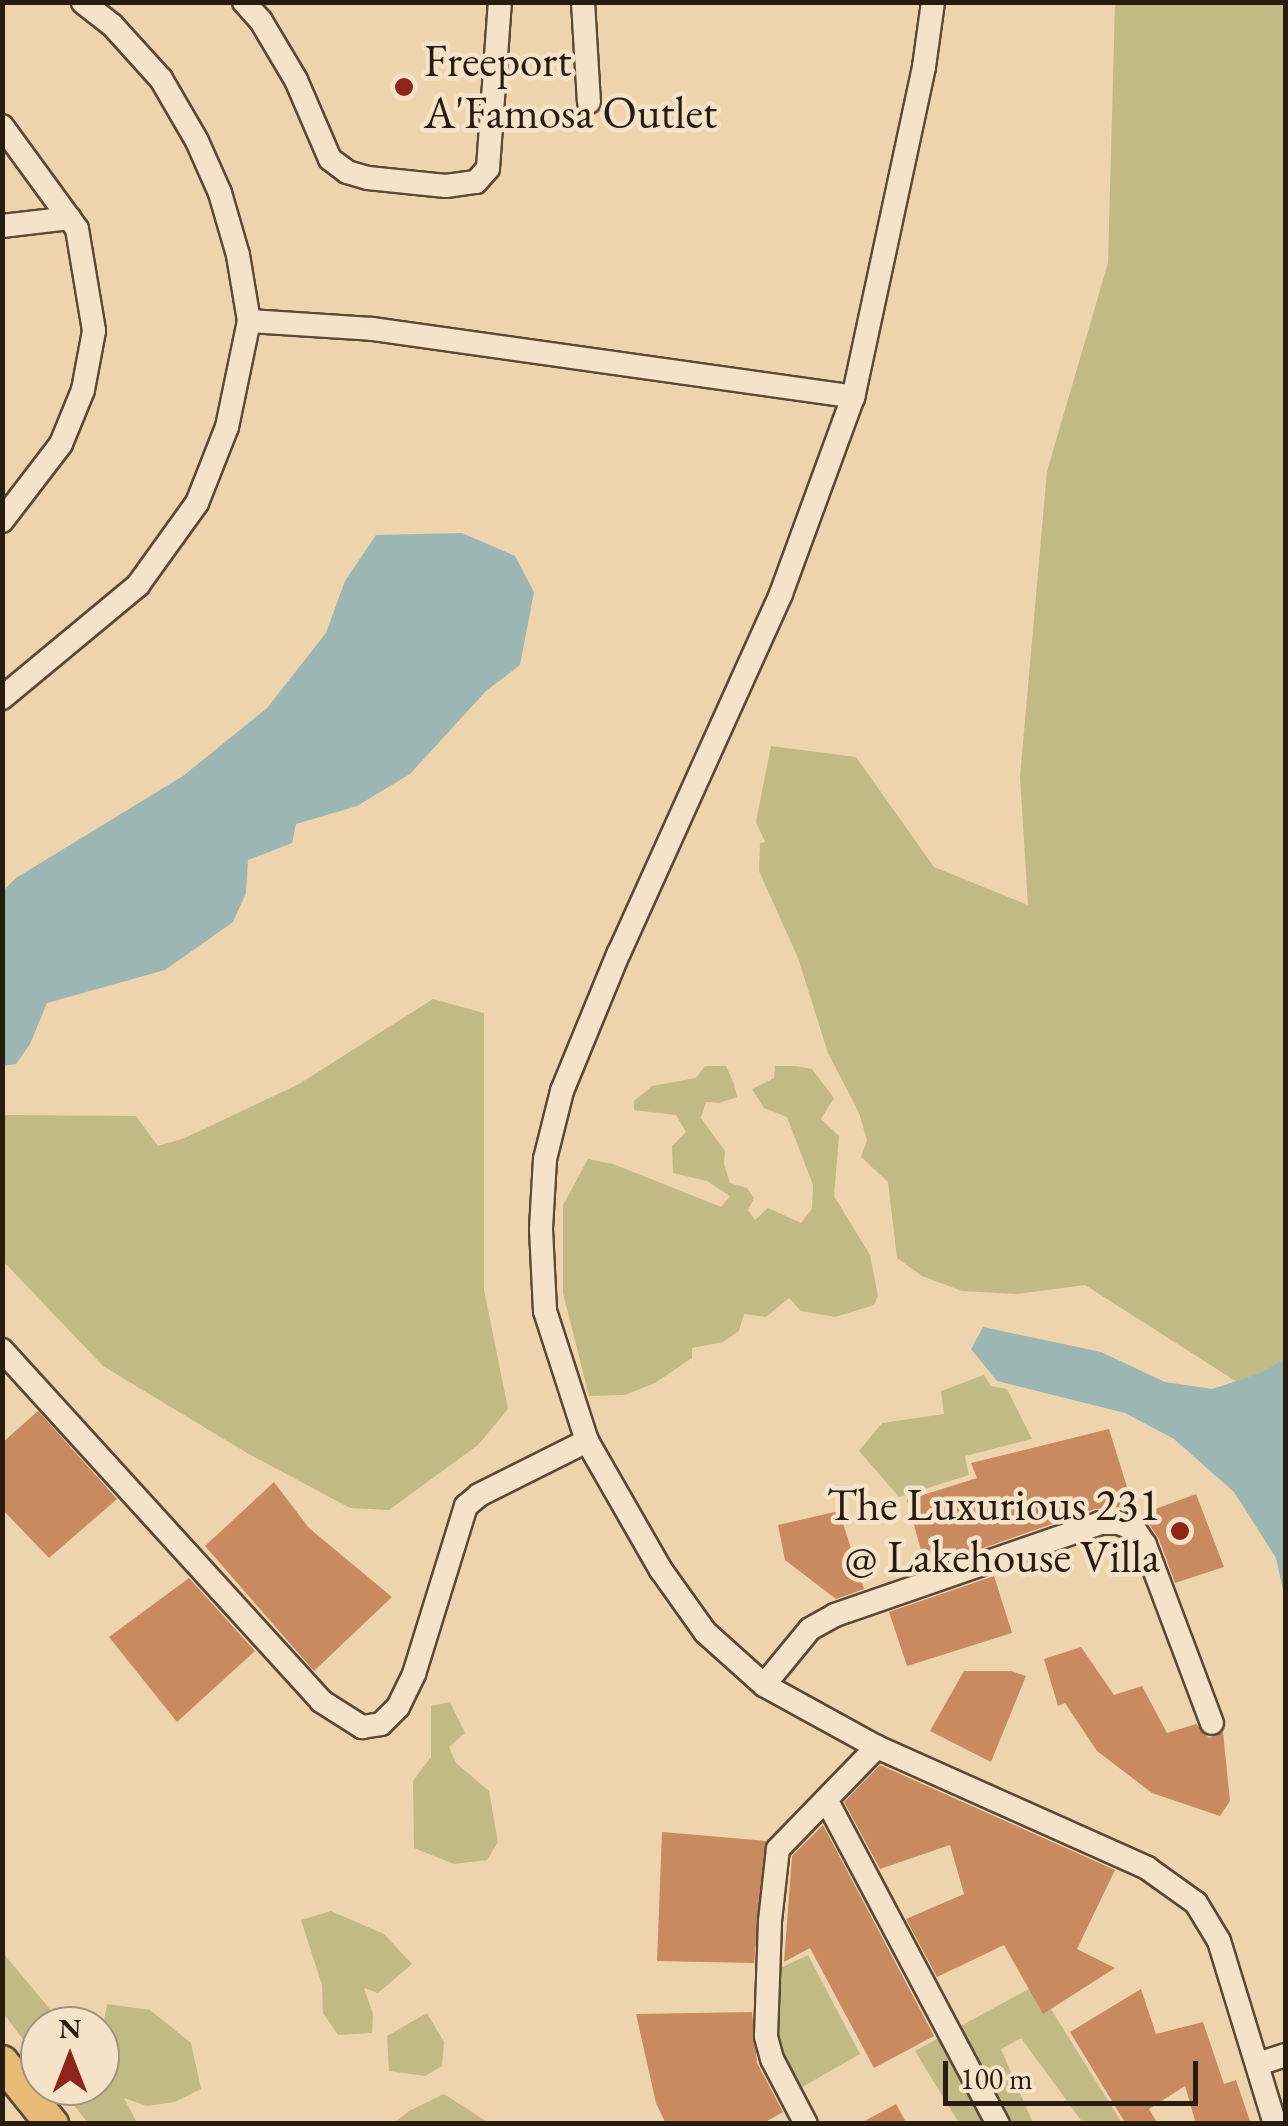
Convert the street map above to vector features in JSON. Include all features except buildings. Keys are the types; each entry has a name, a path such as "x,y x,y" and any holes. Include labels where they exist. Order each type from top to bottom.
{"highway":[{"path":"2,2062 52,2124"}],"street":[{"path":"2,698 138,584 197,502 227,427 249,321 238,255 220,193 197,141 160,79 112,24 84,2"},
{"path":"244,2 261,20 296,80 330,159 346,172 368,178 446,186 476,182 488,168 500,2"},
{"path":"583,2 590,102"},
{"path":"933,2 924,68 853,397 782,594 619,952 562,1091 545,1159 541,1229 545,1311 586,1441 661,1570 706,1632 764,1685 877,1747 1147,1868 1196,1903 1220,1940 1275,2124"},
{"path":"2,126 70,218 88,272 94,331 83,390 61,444 2,520"},
{"path":"2,226 70,218"},
{"path":"249,321 372,329 853,397"},
{"path":"2,1350 321,1701 362,1727 381,1724 398,1707 414,1674 466,1506 479,1495 586,1441"},
{"path":"764,1685 810,1630 835,1614 1100,1524 1119,1523 1134,1530 1145,1544 1212,1723"},
{"path":"806,2124 772,2059 766,2036 770,1921 778,1849 877,1747"},
{"path":"827,1801 998,2124"},
{"path":"1258,2064 1286,2055"}],"shaded area":[{"path":"1115,3 1285,3 1285,1396 1234,1380 1085,1285 1017,1294 962,1291 922,1276 897,1258 888,1182 861,1157 867,1140 859,1113 828,1053 798,958 759,871 760,843 765,842 756,822 771,746 856,757 934,867 1028,905 1020,777 1047,471 1108,263"},
{"path":"433,999 484,1013 484,1290 508,1409 478,1445 389,1510 350,1508 247,1453 103,1366 3,1261 3,1115 136,1116 158,1146 185,1138 299,1084"},
{"path":"705,1066 726,1066 734,1084 737,1097 719,1103 706,1102 701,1118 725,1151 730,1183 747,1188 754,1198 748,1210 755,1220 768,1208 801,1223 812,1209 813,1185 787,1117 764,1108 752,1089 774,1078 775,1066 795,1066 812,1069 834,1098 821,1119 839,1136 834,1196 870,1255 878,1296 874,1305 835,1317 801,1311 789,1298 766,1317 744,1314 739,1331 723,1342 692,1348 692,1358 655,1383 625,1395 589,1396 563,1293 563,1205 588,1159 613,1164 721,1207 730,1196 707,1181 673,1173 672,1146 686,1132 676,1115 634,1110 634,1101 652,1086 696,1078"},
{"path":"984,1375 991,1386 1007,1389 1032,1439 965,1456 969,1475 899,1497 859,1451 882,1423 944,1414 941,1391"},
{"path":"450,1702 465,1733 449,1747 456,1763 489,1791 498,1842 487,1860 454,1864 414,1848 413,1781 431,1757 431,1706"},
{"path":"331,1911 384,1934 412,1964 378,1993 364,1988 373,2014 372,2033 338,2035 323,2013 322,1985 301,1920"},
{"path":"3,1953 47,2006 20,2006 20,2036 3,2013"},
{"path":"808,1955 860,2054 799,2089 778,2039 778,1969"},
{"path":"1036,1985 1122,2123 1083,2123 1021,2038 1001,2049 1033,2123 959,2123 915,2051"},
{"path":"107,2004 150,2010 191,2043 201,2089 175,2102 147,2106 124,2098 137,2123 88,2123 75,2106 120,2106 120,2006"},
{"path":"427,2013 444,2042 442,2066 425,2076 389,2071 387,2036"},
{"path":"444,2094 489,2123 394,2123 409,2111"}],"water":[{"path":"462,533 515,556 534,592 520,665 486,691 410,774 357,806 296,824 292,843 248,860 246,893 233,922 165,970 47,1003 30,1044 16,1064 3,1066 3,891 16,878 183,776 267,708 326,633 345,581 376,535"},
{"path":"983,1327 1101,1352 1165,1382 1212,1389 1261,1373 1285,1359 1285,1599 1276,1558 1234,1492 1174,1439 1125,1413 997,1381 971,1349"}],"place":[{"name":"Freeport A'Famosa Outlet","path":"404,87"},
{"name":"The Luxurious 231 @ Lakehouse Villa","path":"1180,1531"}]}
